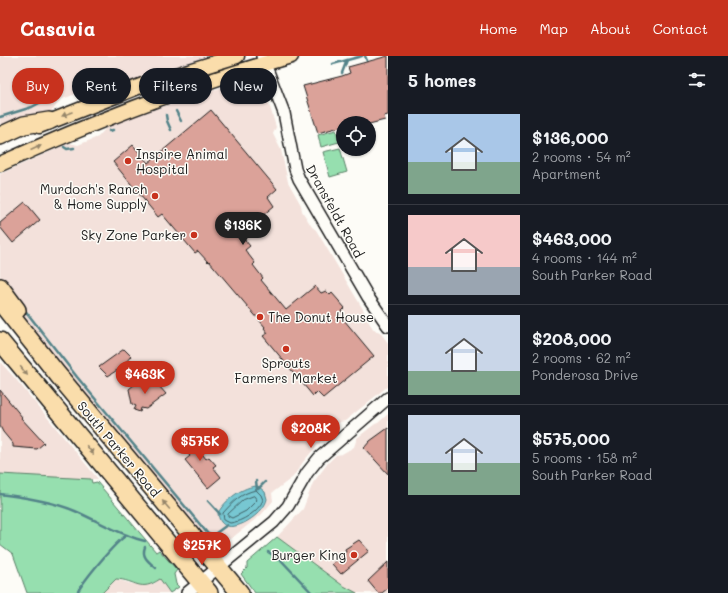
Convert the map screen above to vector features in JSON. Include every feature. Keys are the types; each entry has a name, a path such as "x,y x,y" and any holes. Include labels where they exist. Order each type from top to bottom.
{"highway":[{"path":"0,136 24,125 49,121"},
{"path":"0,287 25,322 26,335"},
{"name":"South Parker Road","path":"0,302 240,593"},
{"name":"South Parker Road","path":"0,341 205,588"}],"main road":[{"path":"0,143 49,121 143,85 237,56"},
{"path":"0,164 82,127 136,106 264,60 291,56"}],"street":[{"name":"Dransfeldt Road","path":"264,60 284,113 295,169 299,179 368,297 388,326"},
{"path":"187,593 205,588 218,568 279,518 319,458 388,398"}],"shaded area":[{"path":"0,56 207,56 171,68 139,68 139,78 131,81 131,68 72,68 72,95 64,98 64,68 12,68 12,104 57,104 53,110 0,133"},
{"path":"220,88 220,104 269,104 276,127 273,134 281,150 288,182 301,205 302,211 312,227 316,230 364,311 366,318 374,330 380,332 388,343 388,386 345,421 340,422 326,435 303,462 293,477 272,493 273,501 262,514 232,538 223,541 214,532 207,537 192,523 71,378 0,284 0,174 70,143 78,145 98,137 107,127 137,115 171,104 212,104 212,90"},
{"path":"0,362 98,479 72,479 0,474"},
{"path":"388,414 388,593 357,593 342,585 277,537 303,509 313,483 328,463 336,455 342,454 354,447 357,438"},
{"path":"160,578 170,593 102,593 116,579 132,584 154,584"}],"green space":[{"path":"336,130 336,143 321,147 318,135"},
{"path":"336,149 336,156 342,156 347,172 330,177 323,152"},
{"path":"0,474 91,479 92,483 97,482 156,552 159,550 177,570 174,574 176,584 179,587 170,593 160,579 148,585 138,585 116,579 102,593 27,593 13,554 0,544"},
{"path":"277,537 342,585 357,593 255,593 241,574 247,568 247,563"}],"water":[{"path":"258,486 265,492 267,499 264,506 258,513 242,524 234,526 226,526 221,522 218,513 225,503 246,488"}],"building":[{"path":"388,56 388,115 384,116 385,120 376,122 376,116 336,116 336,128 318,133 303,86 350,73 348,67"},
{"path":"211,110 277,189 268,197 274,206 240,234 250,246 245,250 255,263 253,265 263,278 261,280 286,310 315,286 321,293 326,291 330,295 332,293 345,308 339,314 374,356 323,398 317,392 313,396 263,336 268,333 264,328 265,327 209,261 208,262 198,251 195,253 162,214 158,217 113,162 133,145 148,163"},
{"path":"25,202 40,220 13,243 0,227 0,223"},
{"path":"124,349 131,356 122,367 108,376 99,367"},
{"path":"141,379 159,386 166,394 146,409 141,408 140,412 134,410 136,406 132,404 129,389"},
{"path":"0,390 22,417 21,418 44,443 37,449 13,447 13,444 3,432 0,426"},
{"path":"388,428 388,474 364,448 370,441"},
{"path":"192,432 197,438 193,442 206,459 209,457 216,465 213,467 221,477 208,488 185,460 190,456 179,443"},
{"name":"Burger King","path":"359,540 369,551 341,574 332,564 346,552 345,549"},
{"path":"388,562 388,588 382,593 378,593 368,581"}],"waterway":[{"path":"333,64 362,56"},
{"path":"365,56 367,61"},
{"path":"342,73 347,60"},
{"path":"0,117 38,104"},
{"path":"176,111 181,121"},
{"path":"166,115 171,130"},
{"path":"109,131 113,130"},
{"path":"64,147 67,149 74,148"},
{"path":"24,309 77,377 208,534 213,535"},
{"path":"256,481 257,489"},
{"path":"258,489 265,482"},
{"path":"0,494 38,500 57,505 83,515 119,532 145,541"},
{"path":"208,501 220,514"},
{"path":"216,533 227,525"},
{"path":"77,593 100,562 115,545 127,535"},
{"path":"145,547 145,556 156,568"},
{"path":"268,552 280,559 312,593"}],"place":[{"name":"Inspire Animal Hospital","path":"128,161"},
{"name":"Murdoch's Ranch & Home Supply","path":"155,196"},
{"name":"Sky Zone Parker","path":"194,235"},
{"name":"The Donut House","path":"260,317"},
{"name":"Sprouts Farmers Market","path":"286,349"},
{"name":"Burger King","path":"354,555"}]}
